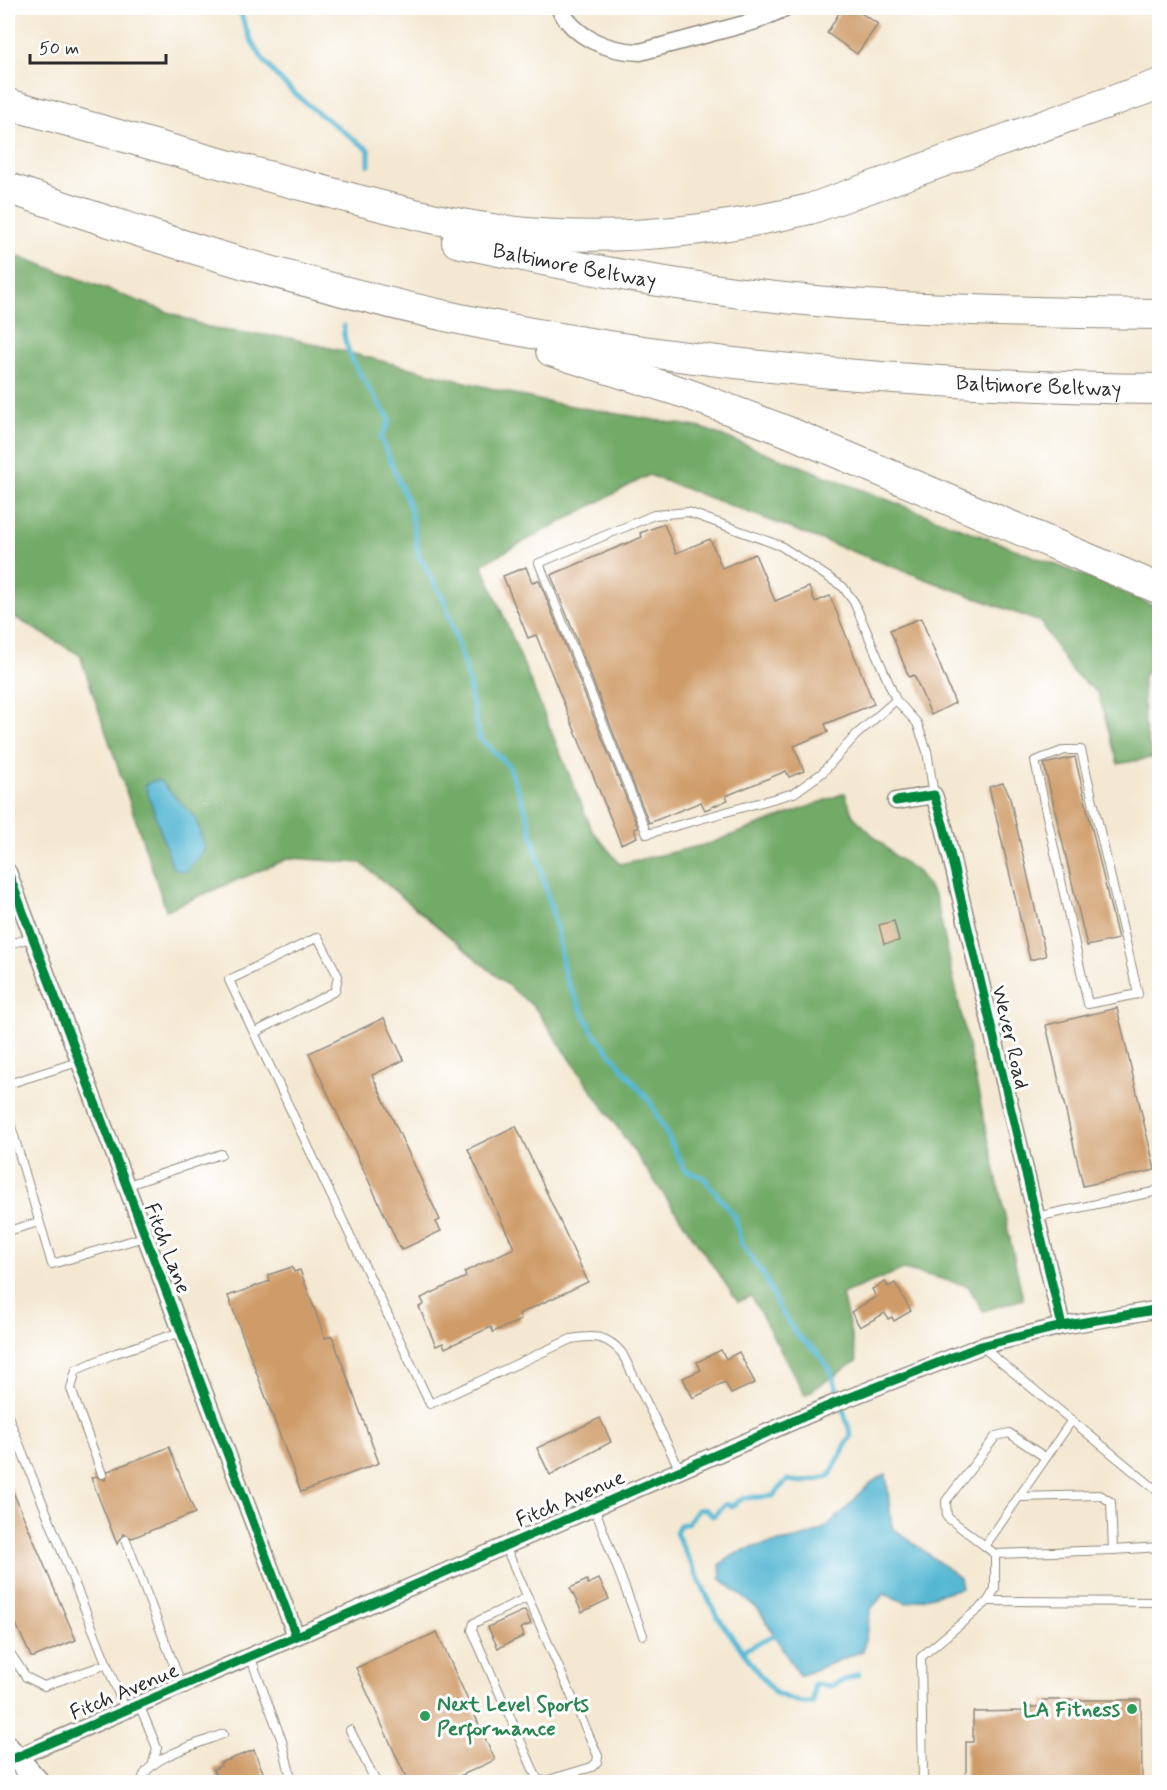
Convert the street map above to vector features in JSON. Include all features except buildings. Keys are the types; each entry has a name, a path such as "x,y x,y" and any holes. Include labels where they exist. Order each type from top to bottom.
{"highway":[{"path":"8,104 164,149 425,217 484,228 557,235 634,236 743,224 810,209 1160,84"},
{"name":"Baltimore Beltway","path":"8,112 287,201 372,224 591,270 696,286 836,303 974,311 1160,314"},
{"name":"Baltimore Beltway","path":"8,188 262,270 457,318 685,358 834,374 975,385 1160,389"},
{"path":"457,318 585,363 688,394 786,431 1160,589"}],"main road":[{"path":"10,1755 38,1782"}],"street":[{"path":"559,8 563,17 588,39 621,51 640,52 756,21 785,8"},
{"path":"896,801 934,795"},
{"name":"Wever Road","path":"934,795 944,827 1062,1326"},
{"name":"Fitch Lane","path":"8,872 124,1186 296,1636"},
{"name":"Fitch Avenue","path":"10,1755 182,1686 833,1404 981,1346 1062,1326 1160,1309"}],"lane":[{"path":"896,700 856,735 822,773 794,792 647,834 539,563 654,515 688,512 782,546 843,586 854,602 896,700 916,723 927,751 934,795"},
{"path":"1065,750 1081,750 1138,994 1088,1004 1035,761 1046,756 1065,750"},
{"path":"254,1033 335,991 338,976 318,937 229,980 254,1033 430,1404 571,1339 587,1336 603,1337 613,1342 622,1353 680,1470"},
{"path":"8,944 32,938"},
{"path":"8,1084 78,1062"},
{"path":"8,1116 52,1264 144,1237"},
{"path":"124,1186 221,1154"},
{"path":"1036,1217 1153,1192 1160,1188"},
{"path":"8,1231 39,1222"},
{"path":"102,1474 71,1389 76,1370 116,1353 181,1332"},
{"path":"981,1346 1160,1493"},
{"path":"8,1416 107,1664 157,1748 153,1763"},
{"path":"985,1546 1072,1420"},
{"path":"1046,1458 1009,1433 996,1436 946,1501 947,1517 995,1554 1160,1547"},
{"path":"1018,1497 1100,1495 1111,1502 1113,1550"},
{"path":"594,1507 643,1635"},
{"path":"126,1540 182,1686"},
{"path":"505,1546 598,1756 597,1762 592,1767 573,1778 545,1781 537,1779 472,1630 474,1623 528,1598"},
{"path":"923,1782 921,1657 988,1601 995,1589 995,1554"},
{"path":"988,1601 1160,1602"},
{"path":"8,1650 26,1677 44,1686 107,1664"},
{"path":"250,1656 282,1741 292,1782"},
{"path":"350,1730 376,1782"},
{"path":"142,1782 143,1774 153,1763 223,1734"}],"green space":[{"path":"8,252 213,329 290,338 542,401 702,428 1095,580 1159,608 1159,657 1154,658 1143,678 1144,722 1152,758 1118,764 1098,693 1072,672 1040,622 649,475 482,564 592,830 620,864 708,844 845,793 853,816 895,856 918,872 936,898 1023,1299 983,1311 968,1286 904,1269 842,1294 857,1361 805,1395 751,1296 738,1302 535,1008 361,863 290,858 166,910 80,655 11,615 8,616"}],"water":[{"path":"155,780 160,781 196,819 205,849 186,872 173,868 145,785"},
{"path":"886,1474 892,1527 960,1578 962,1588 907,1603 884,1594 871,1609 863,1651 799,1676 759,1610 721,1579 720,1564 750,1548 804,1537 824,1528 870,1484"}],"waterway":[{"path":"240,8 247,31 258,52 273,72 309,106 369,150 369,165"},
{"path":"344,326 344,336 353,361 390,420 381,438 410,508 419,556 444,600 466,670 479,737 508,765 526,811 557,931 565,977 593,1032 651,1103 685,1170 704,1178 735,1217 741,1243 764,1275 778,1306 797,1335 817,1352 831,1371 851,1435 829,1477 802,1482 787,1480 773,1496 743,1498 732,1506 726,1504 713,1516 705,1509 697,1510 688,1523 680,1525 676,1533 717,1616 775,1693 801,1703 813,1703 814,1684 830,1686 859,1674"},
{"path":"744,1650 781,1632"}],"cycle path":[{"path":"896,801 934,795 944,827 1062,1326"},
{"path":"8,872 296,1636"},
{"path":"8,1761 833,1404 981,1346 1062,1326 1160,1309"}],"place":[{"name":"LA Fitness","path":"1132,1709"},
{"name":"Next Level Sports Performance","path":"425,1716"}]}
